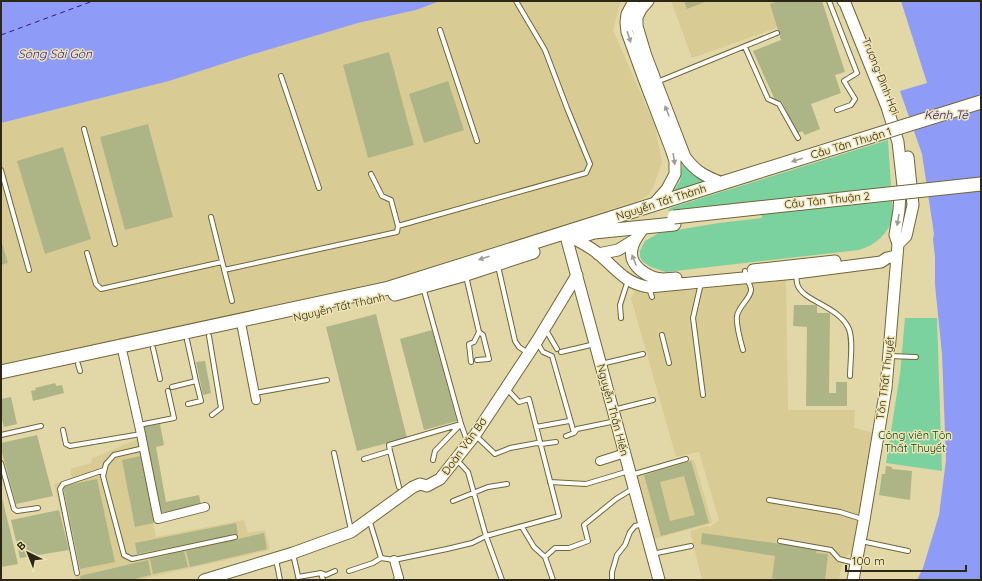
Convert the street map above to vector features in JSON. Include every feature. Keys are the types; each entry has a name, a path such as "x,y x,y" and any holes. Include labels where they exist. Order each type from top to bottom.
{"main road":[{"path":"634,1 630,6 626,22 627,32 675,161 675,174 667,189 653,206"},
{"path":"648,1 641,9 637,17 637,26 646,56 685,157 692,167 702,174 722,183"},
{"name":"Trương Đình Hợi","path":"841,1 845,3 876,91 891,120 900,152 903,186 900,194 900,210 895,235 898,244"},
{"name":"Trương Đình Hợi","path":"851,1 898,120 908,153 913,205 906,236 898,244 892,257"},
{"path":"644,79 656,82"},
{"name":"Cầu Tân Thuận 1","path":"722,183 981,102"},
{"name":"Nguyễn Tất Thành","path":"1,372 389,288 722,183"},
{"name":"Cầu Tân Thuận 2","path":"674,221 981,184"},
{"name":"Cầu Tân Thuận 2","path":"674,221 981,191"},
{"name":"Nguyễn Tất Thành","path":"601,221 674,221"},
{"name":"Nguyễn Tất Thành","path":"1,381 79,368 123,354 361,303 466,274 594,232 640,233 674,221"},
{"path":"598,254 618,250 640,233"},
{"path":"640,233 631,250 631,258 634,264 644,272 663,279 796,274 882,262 892,257"},
{"path":"570,239 598,254 628,280 650,292 745,275 881,255 892,257"},
{"name":"Nguyễn Thần Hiến","path":"570,239 577,275 595,344 659,580"},
{"name":"Tôn Thất Thuyết","path":"853,580 861,541 886,388 889,356 892,257"},
{"name":"Đoàn Văn Bơ","path":"204,580 218,578 351,532 413,487 420,484 427,486 440,479 472,438 536,341 577,275"}],"street":[{"path":"242,328 256,397"},
{"path":"123,354 158,519 205,507"},
{"path":"600,461 625,453"},
{"path":"394,560 399,578 398,580"}],"lane":[{"path":"398,226 586,173 590,164 545,50 516,1"},
{"path":"829,1 857,73 844,81 855,99 851,105 837,110"},
{"path":"440,30 477,140"},
{"path":"656,82 745,47 776,33"},
{"path":"745,47 768,99 779,104 798,138"},
{"path":"281,76 319,188"},
{"path":"84,129 115,244"},
{"path":"1,170 30,270"},
{"path":"224,270 397,232 398,226 391,200 382,196 371,174"},
{"path":"211,218 232,301"},
{"path":"86,253 96,284 101,289 222,262"},
{"path":"497,264 515,341 519,347 528,353"},
{"path":"466,274 479,332 483,335 489,359 477,360"},
{"path":"796,274 798,286 806,295 831,310 840,317 848,327 850,335 850,376"},
{"path":"743,350 737,317 742,304 749,296 751,289 745,275"},
{"path":"620,318 620,305 628,280"},
{"path":"701,283 693,318 703,396"},
{"path":"422,287 466,438 472,438 495,454 510,448 537,443 556,442"},
{"path":"544,328 559,350 595,344"},
{"path":"471,362 469,344 474,342 479,332"},
{"path":"662,335 669,363"},
{"path":"209,336 221,408 212,416"},
{"path":"187,340 201,401 188,404"},
{"path":"536,341 543,352 552,356 574,433"},
{"path":"153,348 160,379"},
{"path":"601,364 643,354"},
{"path":"889,356 916,357"},
{"path":"256,397 327,380"},
{"path":"172,387 196,381"},
{"path":"349,571 373,563 382,558 394,560 447,549 472,543 486,536 559,516 529,400 519,402 505,387"},
{"path":"139,425 174,418 168,391"},
{"path":"613,410 653,400"},
{"path":"536,427 570,421"},
{"path":"566,436 574,433 577,429 616,421"},
{"path":"399,487 389,445 461,424"},
{"path":"433,460 435,451 461,424"},
{"path":"1,435 41,426"},
{"path":"63,430 66,444 70,446 141,434"},
{"path":"144,448 114,455 106,464 104,470 103,476 124,555 132,560 234,537"},
{"path":"364,459 390,451"},
{"path":"334,453 351,532"},
{"path":"550,482 586,484 686,459"},
{"path":"456,460 468,472 486,536 502,580"},
{"path":"1,463 14,509 17,511 38,508"},
{"path":"77,573 60,489 63,484 104,470"},
{"path":"453,501 497,485 507,484"},
{"path":"545,558 555,548 569,548 588,540 584,525 616,499 634,488"},
{"path":"769,500 840,512 864,520"},
{"path":"369,519 382,558"},
{"path":"612,580 612,572 617,555 630,532 635,526 644,524"},
{"path":"522,527 534,547 545,558 552,580"},
{"path":"780,541 831,550 839,560 857,563"},
{"path":"861,541 908,551"},
{"path":"652,554 691,546"},
{"path":"293,553 299,578 321,573 326,575 334,571"},
{"path":"276,559 280,580"},
{"path":"321,573 323,580"}],"shaded area":[{"path":"440,1 622,1 620,3 613,30 655,126 662,163 653,188 647,196 637,201 389,280 1,365 1,123 169,81 358,23 416,10"},
{"path":"671,1 773,1 782,26 692,58"},
{"path":"786,280 788,410 855,410 854,428 875,433 853,551 843,559 839,580 702,580 690,531 706,526 710,527 719,520 699,452 676,457 631,298 637,288 662,291 693,290"},
{"path":"138,439 156,537 244,520 248,533 265,530 270,550 137,580 76,580 54,484 72,479 70,469 92,463 91,459"},
{"path":"694,459 712,523 654,539 636,475"}],"green space":[{"path":"888,140 893,217 885,234 876,242 865,248 859,250 666,272 651,267 642,261 640,251 645,241 659,233 719,223 762,218 760,201 668,211 670,208"},
{"path":"683,162 692,174 706,182 673,192 680,181"},
{"name":"Công viên Tôn Thất Thuyết","path":"905,318 937,318 942,471 886,463 900,374"}],"water":[{"name":"Sông Sài Gòn","path":"1,1 440,1 416,10 358,23 169,81 1,123"},
{"name":"Kênh Tẻ","path":"901,1 981,1 981,580 917,580 923,568 939,515 946,460 942,354 935,285 934,234 922,154 900,91 927,83"}],"building":[{"path":"684,1 707,1 687,9"},
{"path":"778,1 822,1 845,72 835,75 841,93 811,104 820,129 805,135 802,131 797,134 782,102 775,100 753,51 781,40 770,4"},
{"path":"389,52 414,145 368,158 343,65"},
{"path":"448,81 464,130 424,143 409,94"},
{"path":"148,124 173,217 125,230 100,137"},
{"path":"63,147 91,239 45,254 17,161"},
{"path":"1,240 8,263 1,265"},
{"path":"794,305 817,305 817,313 830,313 829,393 836,393 836,382 847,382 847,406 806,406 807,327 793,326"},
{"path":"376,314 407,438 357,451 326,327"},
{"path":"432,330 457,421 424,430 400,339"},
{"path":"205,361 211,393 203,395 196,362"},
{"path":"55,383 56,386 62,385 64,393 33,401 31,391 36,390 35,388"},
{"path":"11,397 17,424 4,427 1,416 1,399"},
{"path":"160,424 164,445 156,447 166,502 199,495 201,505 160,513 141,427"},
{"path":"37,435 53,496 16,504 1,449 1,443"},
{"path":"141,456 154,523 135,527 122,460"},
{"path":"691,461 709,523 661,536 644,475","holes":["684,476 695,515 670,521 660,482"]},
{"path":"886,466 892,467 892,469 912,471 910,500 879,495 882,474 885,474"},
{"path":"97,479 115,562 80,569 63,486"},
{"path":"1,493 18,564 1,567"},
{"path":"59,510 69,550 20,558 11,520"},
{"path":"236,523 238,534 137,554 135,543"},
{"path":"264,533 267,549 190,567 186,551"},
{"path":"702,533 817,549 816,553 828,554 825,580 783,580 772,578 775,556 701,544"},
{"path":"184,551 188,567 153,574 150,559"},
{"path":"148,560 151,575 130,580 81,580 80,576"}],"ferry route":[{"path":"1,35 93,1"}]}
